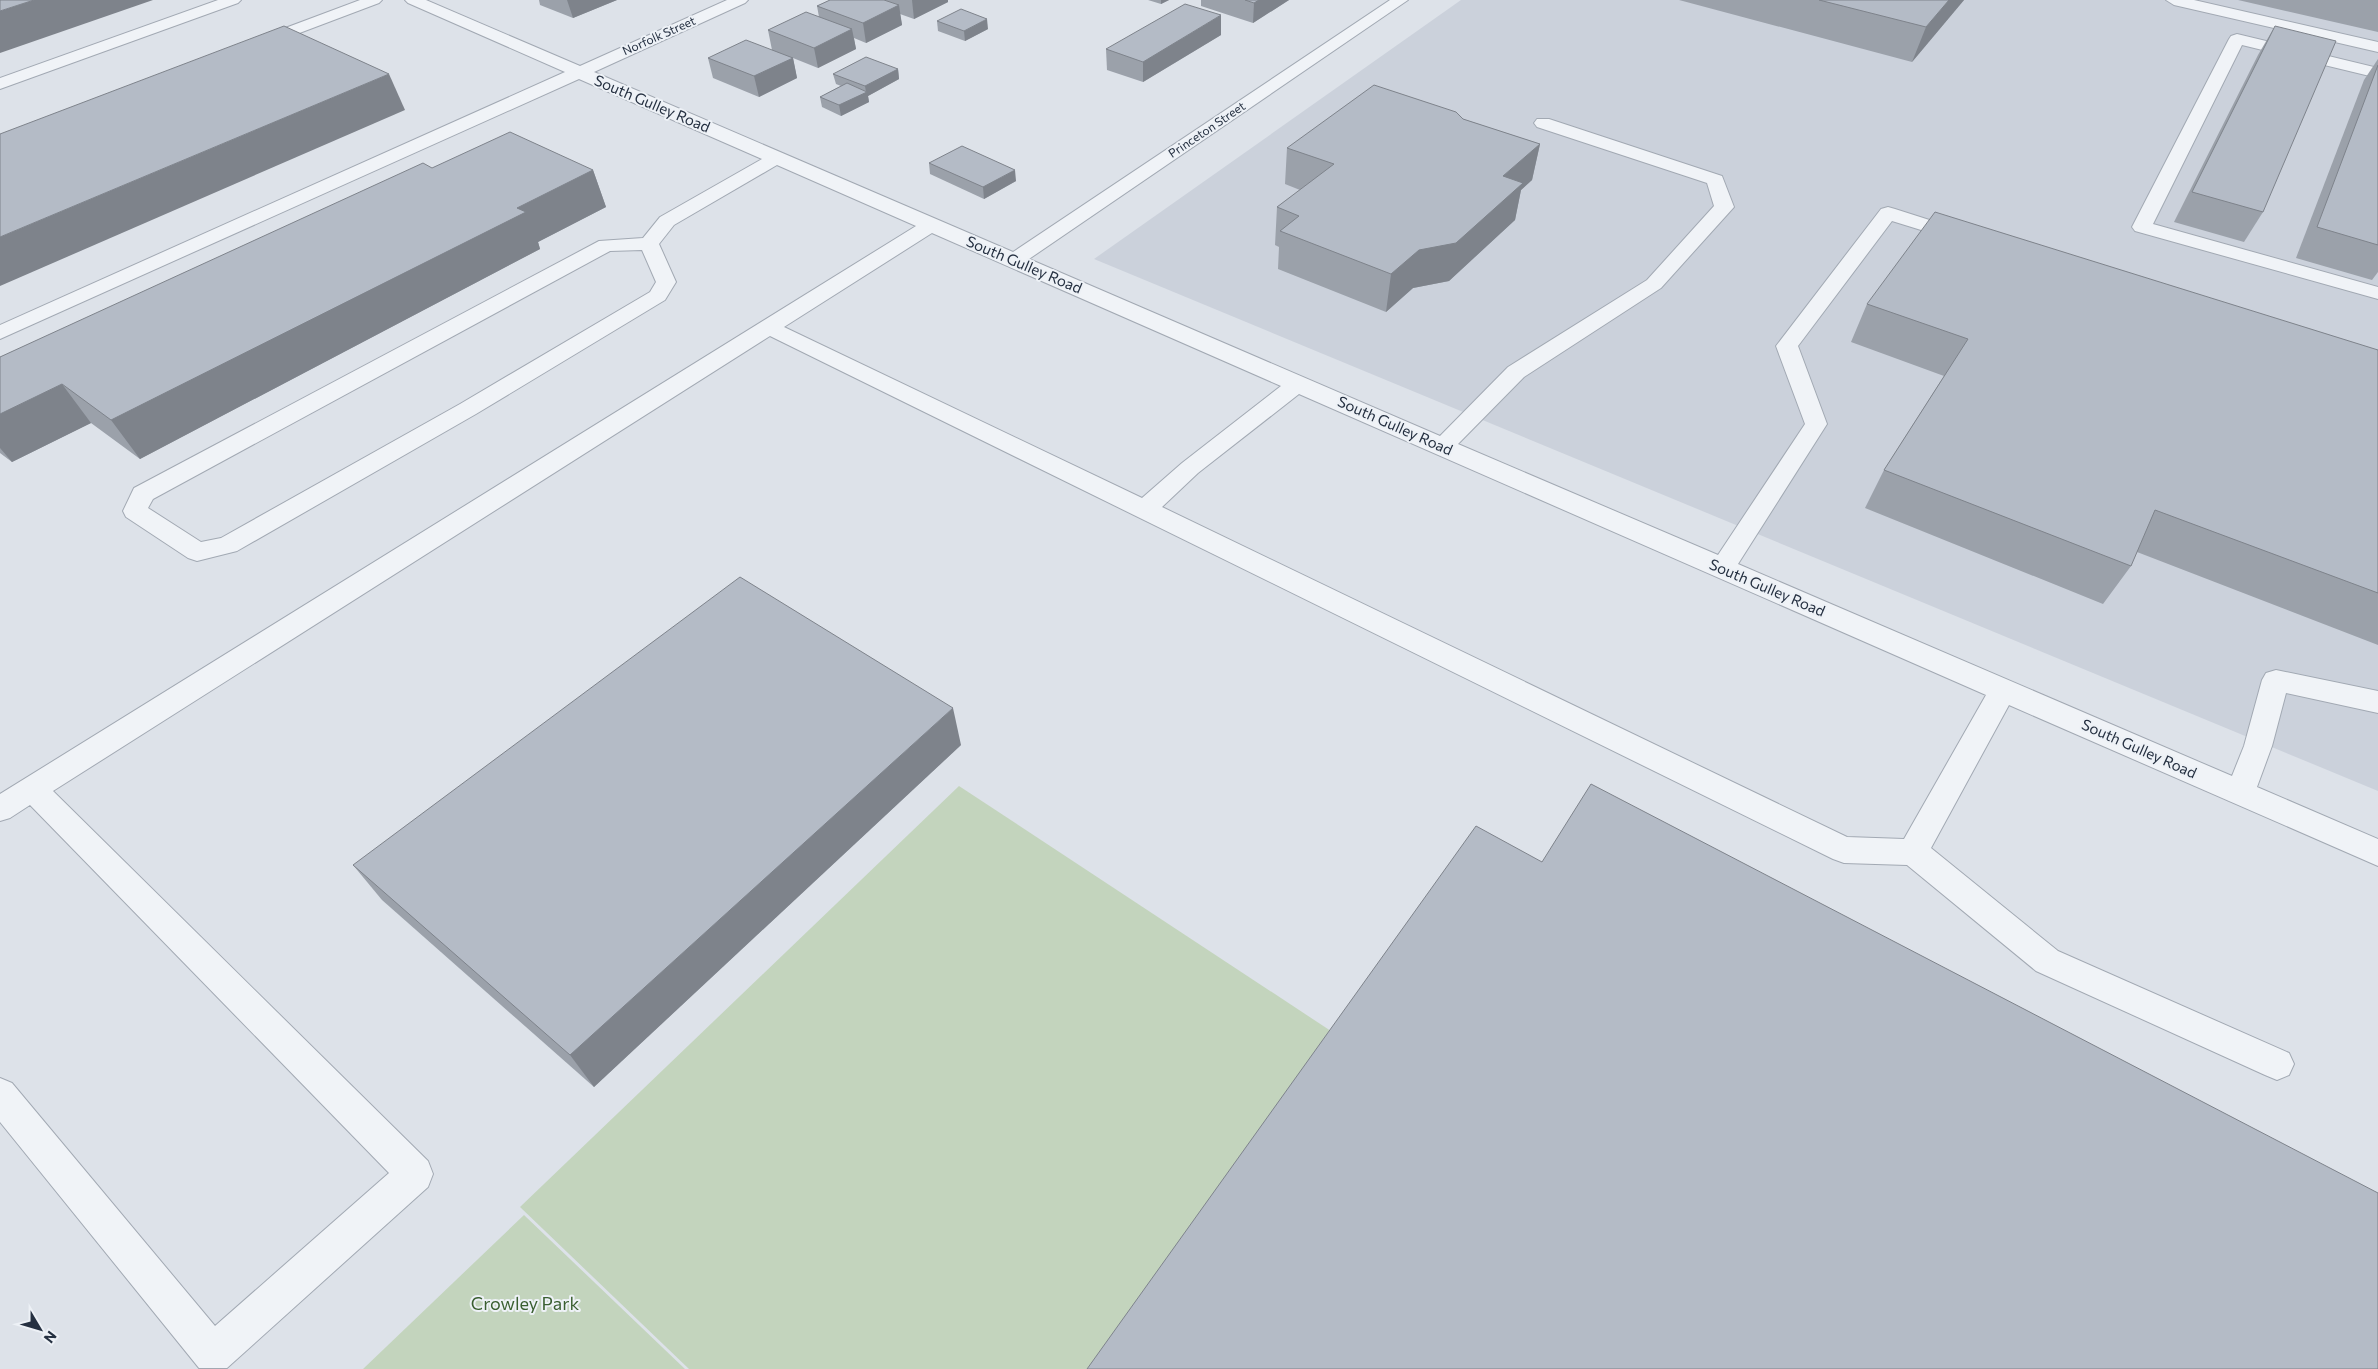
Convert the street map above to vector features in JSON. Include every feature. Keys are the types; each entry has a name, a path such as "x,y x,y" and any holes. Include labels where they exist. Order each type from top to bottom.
{"street":[{"path":"0,84 233,0"},
{"path":"243,49 374,0"},
{"name":"South Gulley Road","path":"413,0 2378,853"},
{"name":"Norfolk Street","path":"0,333 740,0"},
{"name":"Princeton Street","path":"1013,261 1400,0"},
{"path":"2174,0 2378,48"},
{"path":"2378,73 2237,39 2142,226 2378,293"},
{"path":"1442,447 1516,372 1654,284 1724,207 1715,180 1543,123"},
{"path":"649,244 667,221 776,158"},
{"path":"1722,569 1816,424 1787,346 1888,213 1982,242"},
{"path":"0,809 932,225"},
{"path":"649,244 666,282 658,296 468,409 228,546 197,552 135,511 143,494 606,245 649,244"},
{"path":"768,328 1844,850 1913,852 2048,961 2276,1064"},
{"path":"1144,509 1190,468 1297,384"},
{"path":"2240,793 2258,746 2276,680 2378,702"},
{"path":"1913,852 2003,690"},
{"path":"0,1095 213,1354 415,1174 32,789"}],"shaded area":[{"path":"1461,0 2378,0 2378,791 1094,259"}],"green space":[{"path":"959,786 1337,1035 1106,1369 689,1369 520,1207"},
{"name":"Crowley Park","path":"524,1215 685,1369 363,1369"}],"building":[{"path":"0,0 34,0 0,11"},
{"path":"830,0 884,0 899,5 863,23 817,6"},
{"path":"1245,0 1259,0 1254,3"},
{"path":"1819,0 1949,0 1926,27"},
{"path":"1185,4 1221,15 1143,62 1106,49"},
{"path":"961,9 987,19 964,31 937,21"},
{"path":"806,12 852,29 814,48 768,30"},
{"path":"284,26 389,74 0,237 0,134"},
{"path":"2275,26 2336,41 2263,212 2192,192"},
{"path":"746,40 793,58 754,76 708,58"},
{"path":"866,57 898,69 865,86 833,74"},
{"path":"2378,65 2378,245 2317,227"},
{"path":"847,83 867,92 839,105 820,97"},
{"path":"1374,85 1456,112 1463,119 1540,144 1503,176 1523,183 1456,243 1419,250 1391,274 1280,231 1299,216 1277,207 1334,164 1287,148"},
{"path":"510,132 593,170 517,208 526,212 111,420 62,384 0,414 0,357 423,163 432,168"},
{"path":"962,146 1015,170 983,187 929,163"},
{"path":"1935,212 2378,350 2378,593 2155,510 2131,566 1884,470 1968,339 1867,304"},
{"path":"740,577 953,708 570,1055 353,865"},
{"path":"1591,784 2378,1193 2378,1369 1087,1369 1476,826 1542,862"}]}
